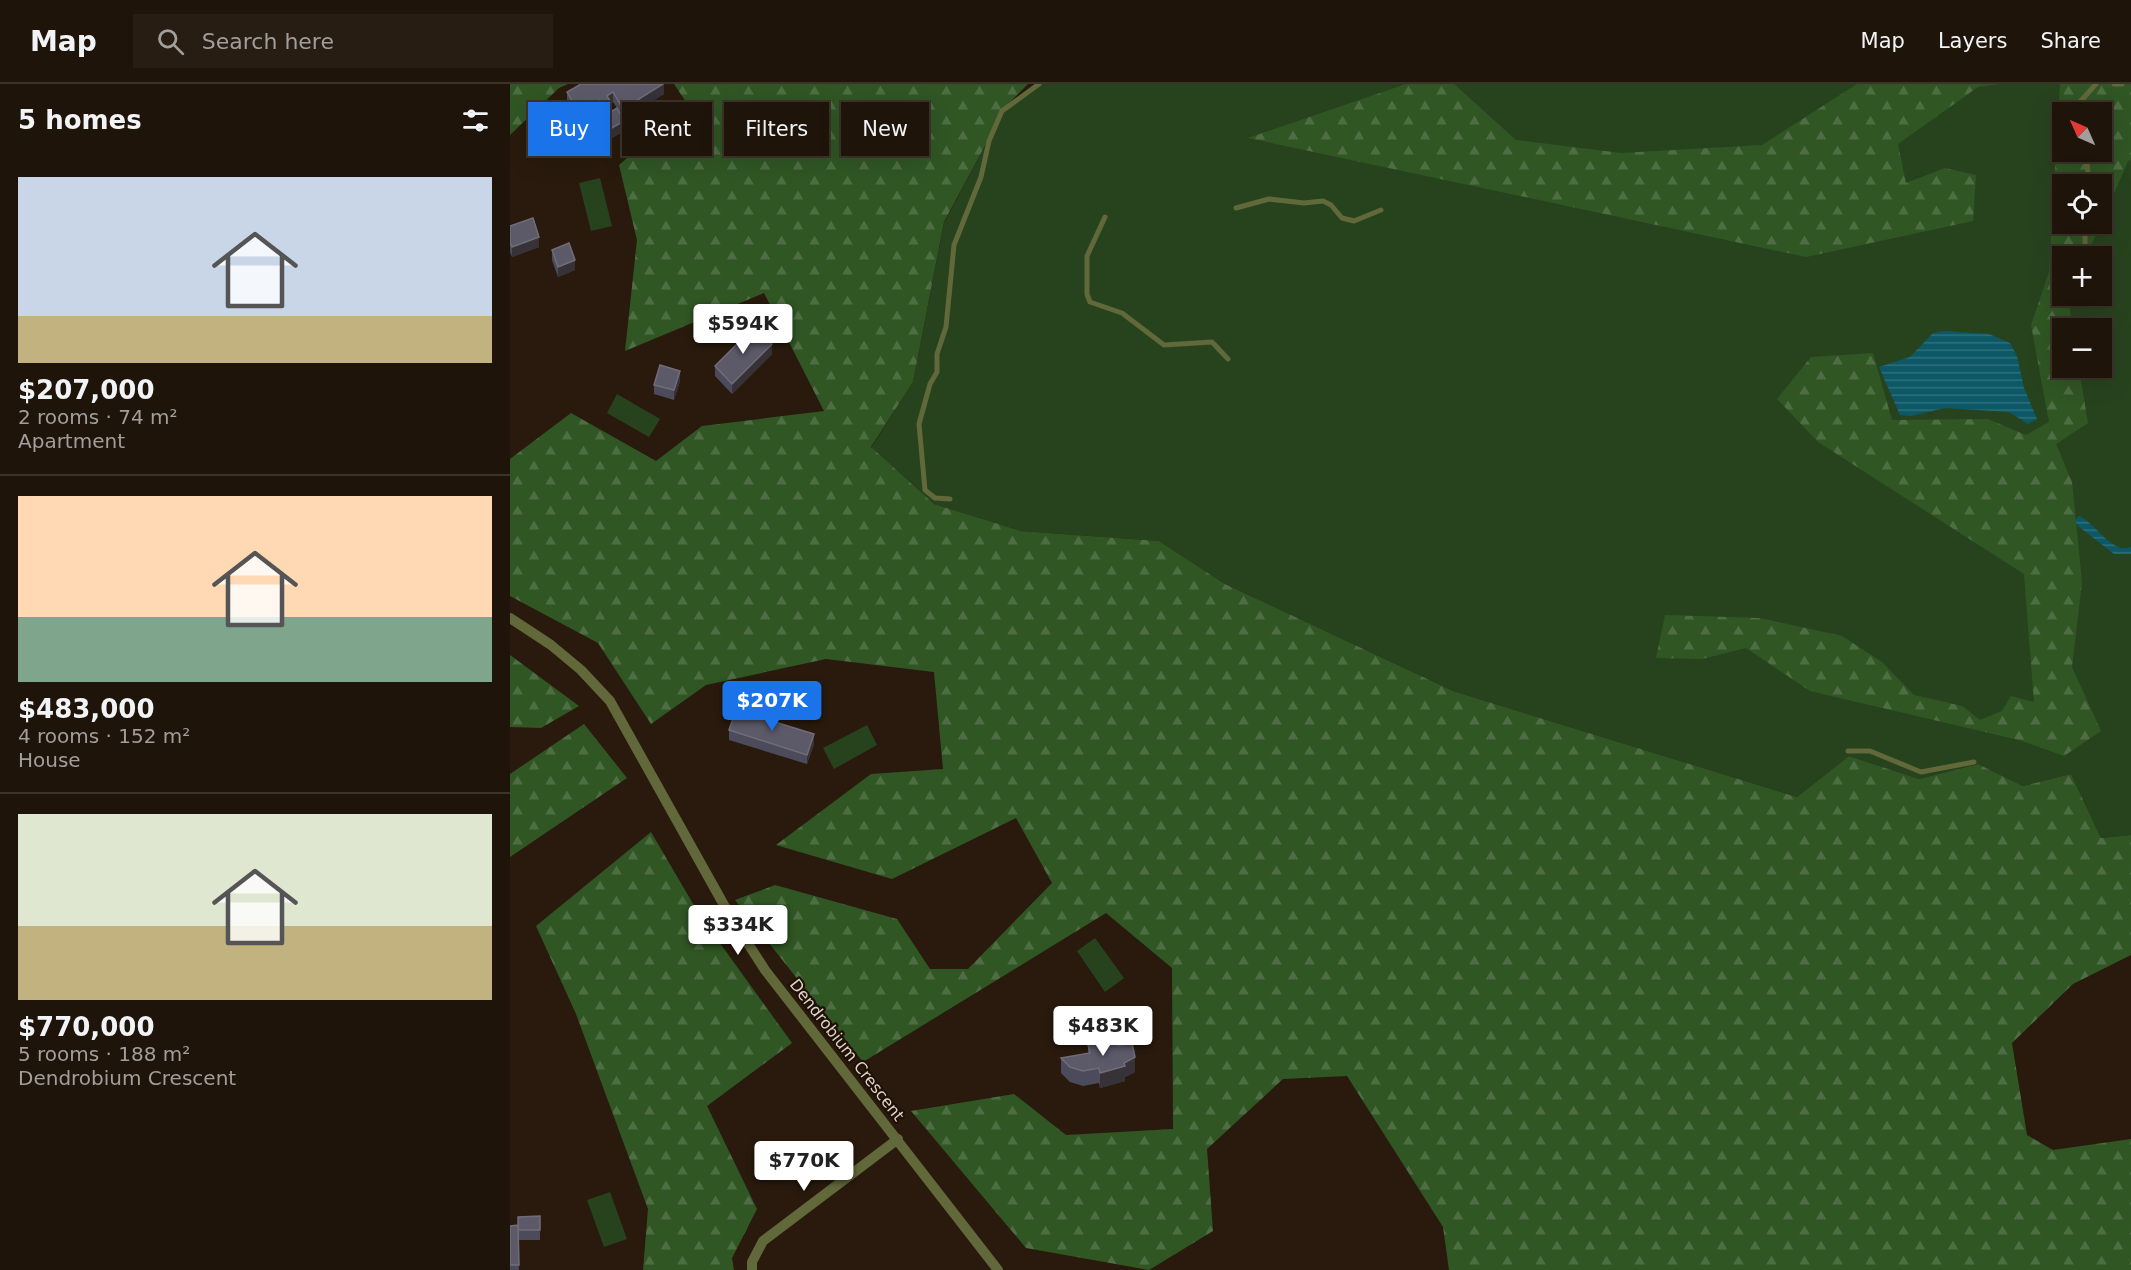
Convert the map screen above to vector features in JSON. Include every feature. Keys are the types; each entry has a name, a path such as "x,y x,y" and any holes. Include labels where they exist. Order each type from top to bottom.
{"street":[{"name":"Dendrobium Crescent","path":"510,618 552,645 581,670 609,701 745,940 998,1270"},
{"path":"752,1270 752,1262 763,1241 898,1140"}],"lane":[{"path":"950,499 935,498 925,490 918,431 930,384 937,372 937,354 946,327 954,245 981,177 985,155 998,118 1002,111 1039,84"},
{"path":"2081,102 2096,84"},
{"path":"2114,84 2122,84"},
{"path":"1236,208 1269,199 1304,203 1323,201 1331,205 1342,218 1354,221 1366,219 1381,210"},
{"path":"1105,217 1087,256 1087,294 1090,302 1122,313 1164,345 1212,342 1228,359"},
{"path":"1848,752 1870,751 1922,772 1974,762"}],"green space":[{"path":"510,84 568,84 559,88 544,102 528,102 528,118 510,135"},
{"path":"674,84 1028,84 1007,105 944,222 913,382 871,447 934,504 1021,531 1159,541 1225,584 1453,691 1797,797 1849,756 1919,779 1978,764 2023,786 2071,774 2101,838 2131,835 2131,955 2073,984 2012,1043 2027,1135 2053,1150 2131,1139 2131,1270 1449,1270 1443,1227 1347,1076 1283,1079 1207,1149 1213,1231 1149,1270 1026,1248 911,1111 1014,1094 1066,1135 1173,1129 1172,968 1106,913 863,1062 735,900 775,885 897,919 930,969 968,969 1052,883 1016,818 892,879 776,845 871,774 943,769 934,672 826,659 706,685 651,724 598,643 510,596 510,459 571,413 656,461 702,426 824,411 764,293 625,351 637,240 619,165 629,156 712,156 712,102 686,102"},
{"path":"1035,84 2131,84 2131,835 2101,838 2071,774 2023,786 1978,764 1919,779 1849,756 1797,797 1453,691 1225,584 1159,541 1021,531 934,504 871,448 913,382 944,223 1007,105"},
{"path":"1406,84 1454,84 1516,140 1621,153 1762,145 1857,84 1999,84 1978,87 1898,144 1906,183 1945,168 1976,175 1973,221 1806,257 1248,138"},
{"path":"2060,84 2131,84 2131,160 2128,161 2112,199 2112,174 2055,174 2055,162 2112,162 2112,102 2059,102"},
{"path":"600,178 612,226 591,231 579,183"},
{"path":"2052,221 2052,234 2096,234 2091,246 2052,246 2052,306 2069,306 2071,318 2052,318 2052,378 2081,378 2088,423 2056,444 2072,482 2082,582 2072,667 2101,731 2064,756 2019,740 1810,691 1746,648 1702,659 1656,658 1665,615 1760,618 1842,636 1882,662 1914,695 1962,706 1980,720 2002,711 2011,696 2034,702 2024,574 1818,442 1777,399 1811,357 1873,353 1892,420 1988,419 2026,435 2049,422 2031,325 2049,272"},
{"path":"617,394 660,419 649,437 607,413"},
{"path":"510,655 579,706 541,728 510,727"},
{"path":"584,724 627,778 510,857 510,774"},
{"path":"867,725 877,745 834,769 823,748"},
{"path":"651,832 699,914 792,1043 707,1106 757,1209 732,1258 734,1270 643,1270 648,1209 576,1014 536,926"},
{"path":"1095,938 1124,978 1105,992 1077,951"},
{"path":"610,1192 627,1239 604,1247 587,1200"}],"water":[{"path":"1944,331 1989,334 2010,343 2017,356 2024,388 2037,419 2028,424 2009,412 1945,408 1911,416 1900,415 1879,367 1910,357 1933,333"},
{"path":"2079,516 2117,547 2131,547 2131,554 2114,554 2078,526 2075,521"}],"building":[{"path":"581,84 663,84 634,102 622,102 622,107 613,92 607,96 608,102 599,100 573,102 567,92"},
{"path":"617,108 622,122 610,129 610,112"},
{"path":"533,218 539,237 512,247 510,226"},
{"path":"569,243 575,260 558,267 552,250"},
{"path":"754,327 772,344 732,384 715,366"},
{"path":"660,365 680,371 674,390 654,385"},
{"path":"736,710 814,734 807,755 729,730"},
{"path":"1116,1037 1118,1046 1132,1043 1135,1057 1124,1063 1125,1066 1100,1073 1099,1068 1083,1071 1070,1067 1061,1058 1090,1053 1088,1045"},
{"path":"540,1216 540,1230 518,1230 518,1217"},
{"path":"518,1225 519,1265 510,1265 510,1226"}]}
